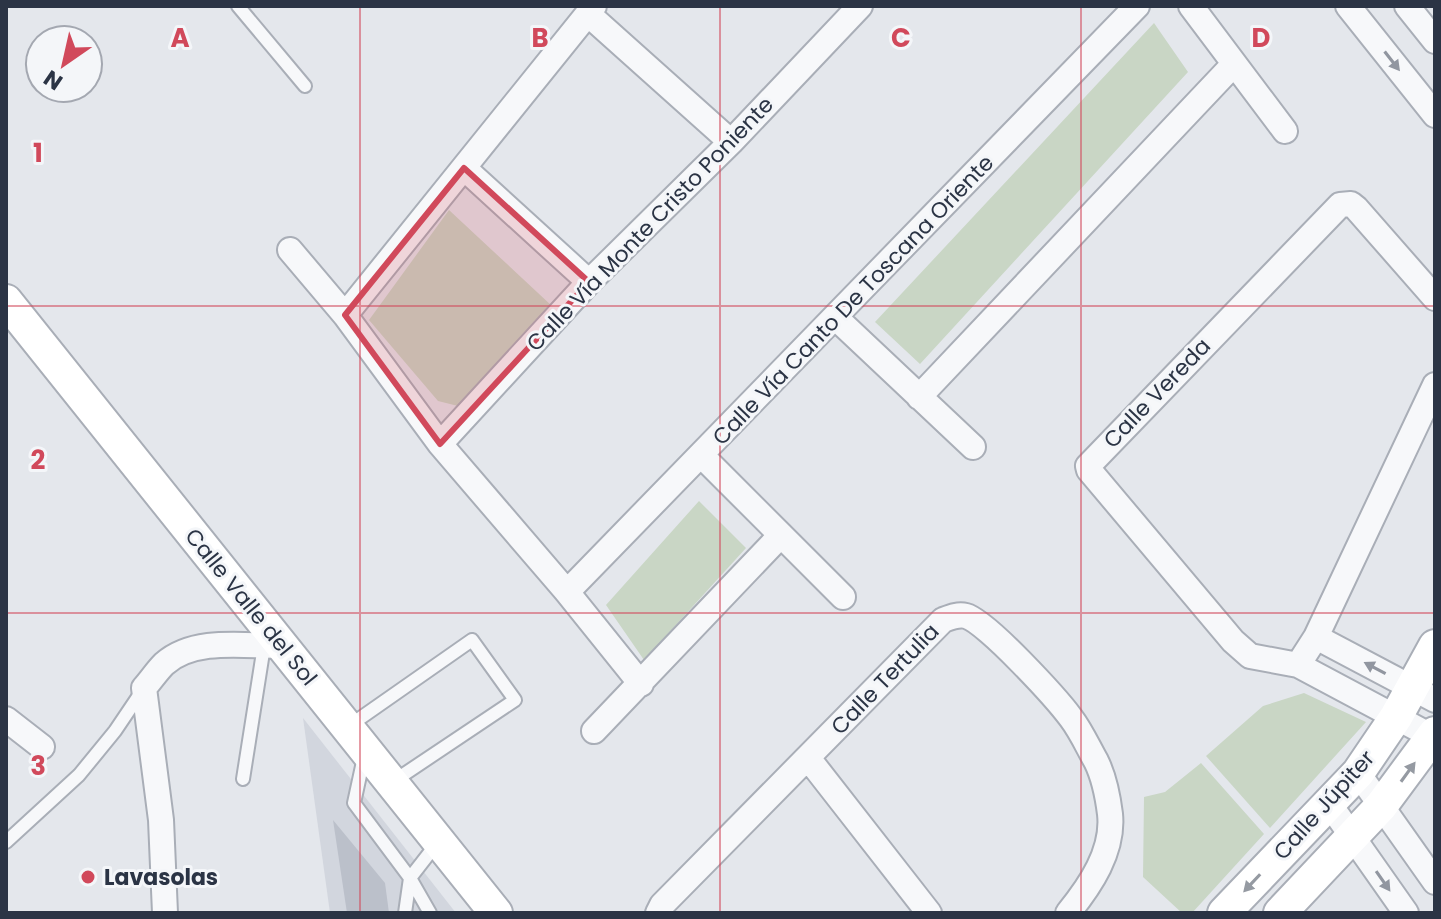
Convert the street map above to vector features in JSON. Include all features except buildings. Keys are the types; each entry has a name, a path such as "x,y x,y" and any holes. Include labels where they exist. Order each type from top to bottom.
{"street":[{"name":"Calle Vía Monte Cristo Poniente","path":"440,444 589,282 731,142 860,6"},
{"name":"Calle Vía Canto De Toscana Oriente","path":"567,592 1137,6"},
{"path":"1191,6 1285,131"},
{"path":"1348,6 1435,115"},
{"path":"1407,6 1435,41"},
{"path":"345,315 591,10 731,142"},
{"path":"919,397 1234,64"},
{"path":"464,168 589,282"},
{"name":"Calle Vereda","path":"1434,735 1298,665 1261,660 1242,650 1088,466 1340,205 1351,204 1356,208 1435,298"},
{"path":"290,250 345,315 440,444 641,684"},
{"name":"Calle Valle del Sol","path":"6,301 272,646 356,739 496,913"},
{"path":"835,317 973,447"},
{"path":"1298,665 1316,637 1435,385"},
{"path":"702,456 843,597"},
{"path":"594,731 781,535"},
{"name":"Calle Tertulia","path":"658,913 662,905 943,620 955,616 967,616 979,622 1071,719 1098,765 1110,816 1105,854 1087,890 1068,913"},
{"path":"1316,637 1424,694"},
{"path":"165,913 161,820 144,688 165,663 186,651 213,645 272,646"},
{"name":"Calle Júpiter","path":"1226,912 1358,773 1396,717 1424,694 1435,646"},
{"path":"6,719 42,747"},
{"name":"Calle Júpiter","path":"1280,913 1381,806 1434,735"},
{"path":"808,758 929,913"},
{"path":"1358,773 1435,882"},
{"path":"1328,802 1406,913"}],"lane":[{"path":"238,6 305,86"},
{"path":"392,783 515,700 472,640 356,739 354,803 410,878 430,913"},
{"path":"243,779 272,646"},
{"path":"6,842 79,775 115,731 144,688"},
{"path":"405,913 410,878 439,841"}],"highlighted area":[{"path":"464,168 589,282 440,444 345,315"}],"shaded area":[{"path":"303,718 456,913 330,913"}],"green space":[{"path":"1154,23 1188,72 920,364 875,322"},
{"path":"449,210 552,306 458,406 438,401 369,320"},
{"path":"699,501 746,548 644,660 606,605"},
{"path":"1304,693 1366,722 1270,828 1206,756 1263,706"},
{"path":"1201,763 1264,834 1192,913 1182,913 1143,877 1144,797 1165,792"}],"place":[{"name":"Lavasolas","path":"88,877"}]}
